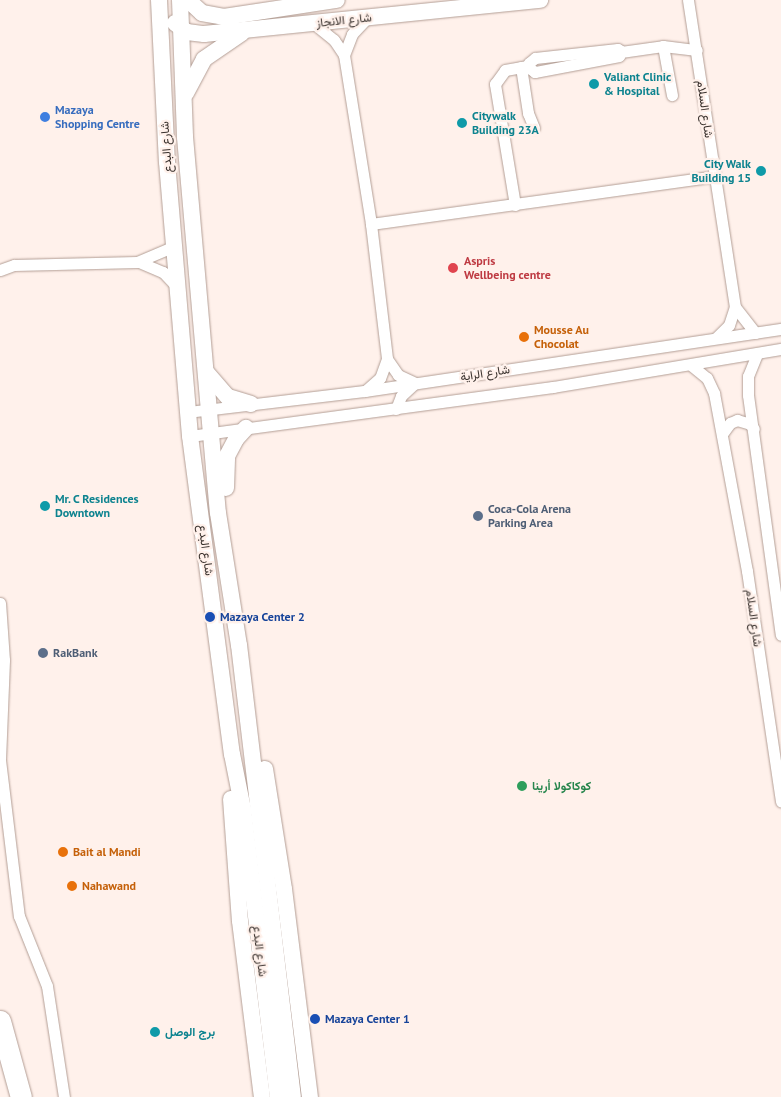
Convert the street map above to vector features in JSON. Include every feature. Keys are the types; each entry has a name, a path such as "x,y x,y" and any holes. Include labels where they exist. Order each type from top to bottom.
{"highway":[{"path":"0,1022 21,1097"}],"main road":[{"name":"شارع البدع","path":"159,0 173,247 190,436 232,754 243,810 278,1097"},
{"path":"168,0 171,17 182,30 200,34 248,30"},
{"name":"شارع البدع","path":"180,0 183,100 204,369 218,513 250,730 294,1097"},
{"name":"شارع الانجاز","path":"188,0 202,13 224,17 337,0"},
{"name":"شارع الانجاز","path":"183,100 204,59 217,47 248,30 540,0"},
{"path":"204,369 222,392 251,404"},
{"path":"218,513 226,499 227,456 246,428"},
{"path":"250,730 263,759 272,813 310,1097"},
{"path":"232,754 230,784 240,921 259,1095"}],"street":[{"name":"شارع السلام","path":"688,0 735,307 755,333"},
{"path":"344,55 352,34 368,17"},
{"path":"313,23 334,40 344,55 371,224 387,359 380,378 365,391"},
{"path":"668,46 676,95"},
{"path":"515,204 496,84 505,70 525,66 535,58 618,49 621,52 668,46 697,50"},
{"path":"525,66 528,113 534,128"},
{"path":"371,224 715,176"},
{"path":"137,262 173,247"},
{"path":"0,260 14,265"},
{"path":"0,270 14,265 137,262 157,268 177,287"},
{"path":"716,338 729,324 735,307"},
{"name":"شارع الراية","path":"188,412 416,384 781,329"},
{"name":"شارع الراية","path":"190,436 396,409 692,366 781,349"},
{"name":"شارع السلام","path":"758,354 748,386 781,635"},
{"path":"387,359 398,375 416,384 401,396 396,409"},
{"name":"شارع السلام","path":"692,366 710,382 722,434 747,571 781,802"},
{"path":"722,434 730,423 736,420 750,424 754,429"},
{"path":"0,603 4,660 0,759 19,916 47,986 64,1097"}],"place":[{"name":"Valiant Clinic & Hospital","path":"594,84"},
{"name":"Mazaya Shopping Centre","path":"45,117"},
{"name":"Citywalk Building 23A","path":"462,123"},
{"name":"City Walk Building 15","path":"761,171"},
{"name":"Aspris Wellbeing centre","path":"453,268"},
{"name":"Mousse Au Chocolat","path":"524,337"},
{"name":"Mr. C Residences Downtown","path":"45,506"},
{"name":"Coca-Cola Arena Parking Area","path":"478,516"},
{"name":"Mazaya Center 2","path":"210,617"},
{"name":"RakBank","path":"43,653"},
{"name":"كوكاكولا أرينا","path":"522,786"},
{"name":"Bait al Mandi","path":"63,852"},
{"name":"Nahawand","path":"72,886"},
{"name":"Mazaya Center 1","path":"315,1019"},
{"name":"برج الوصل","path":"155,1032"}]}
